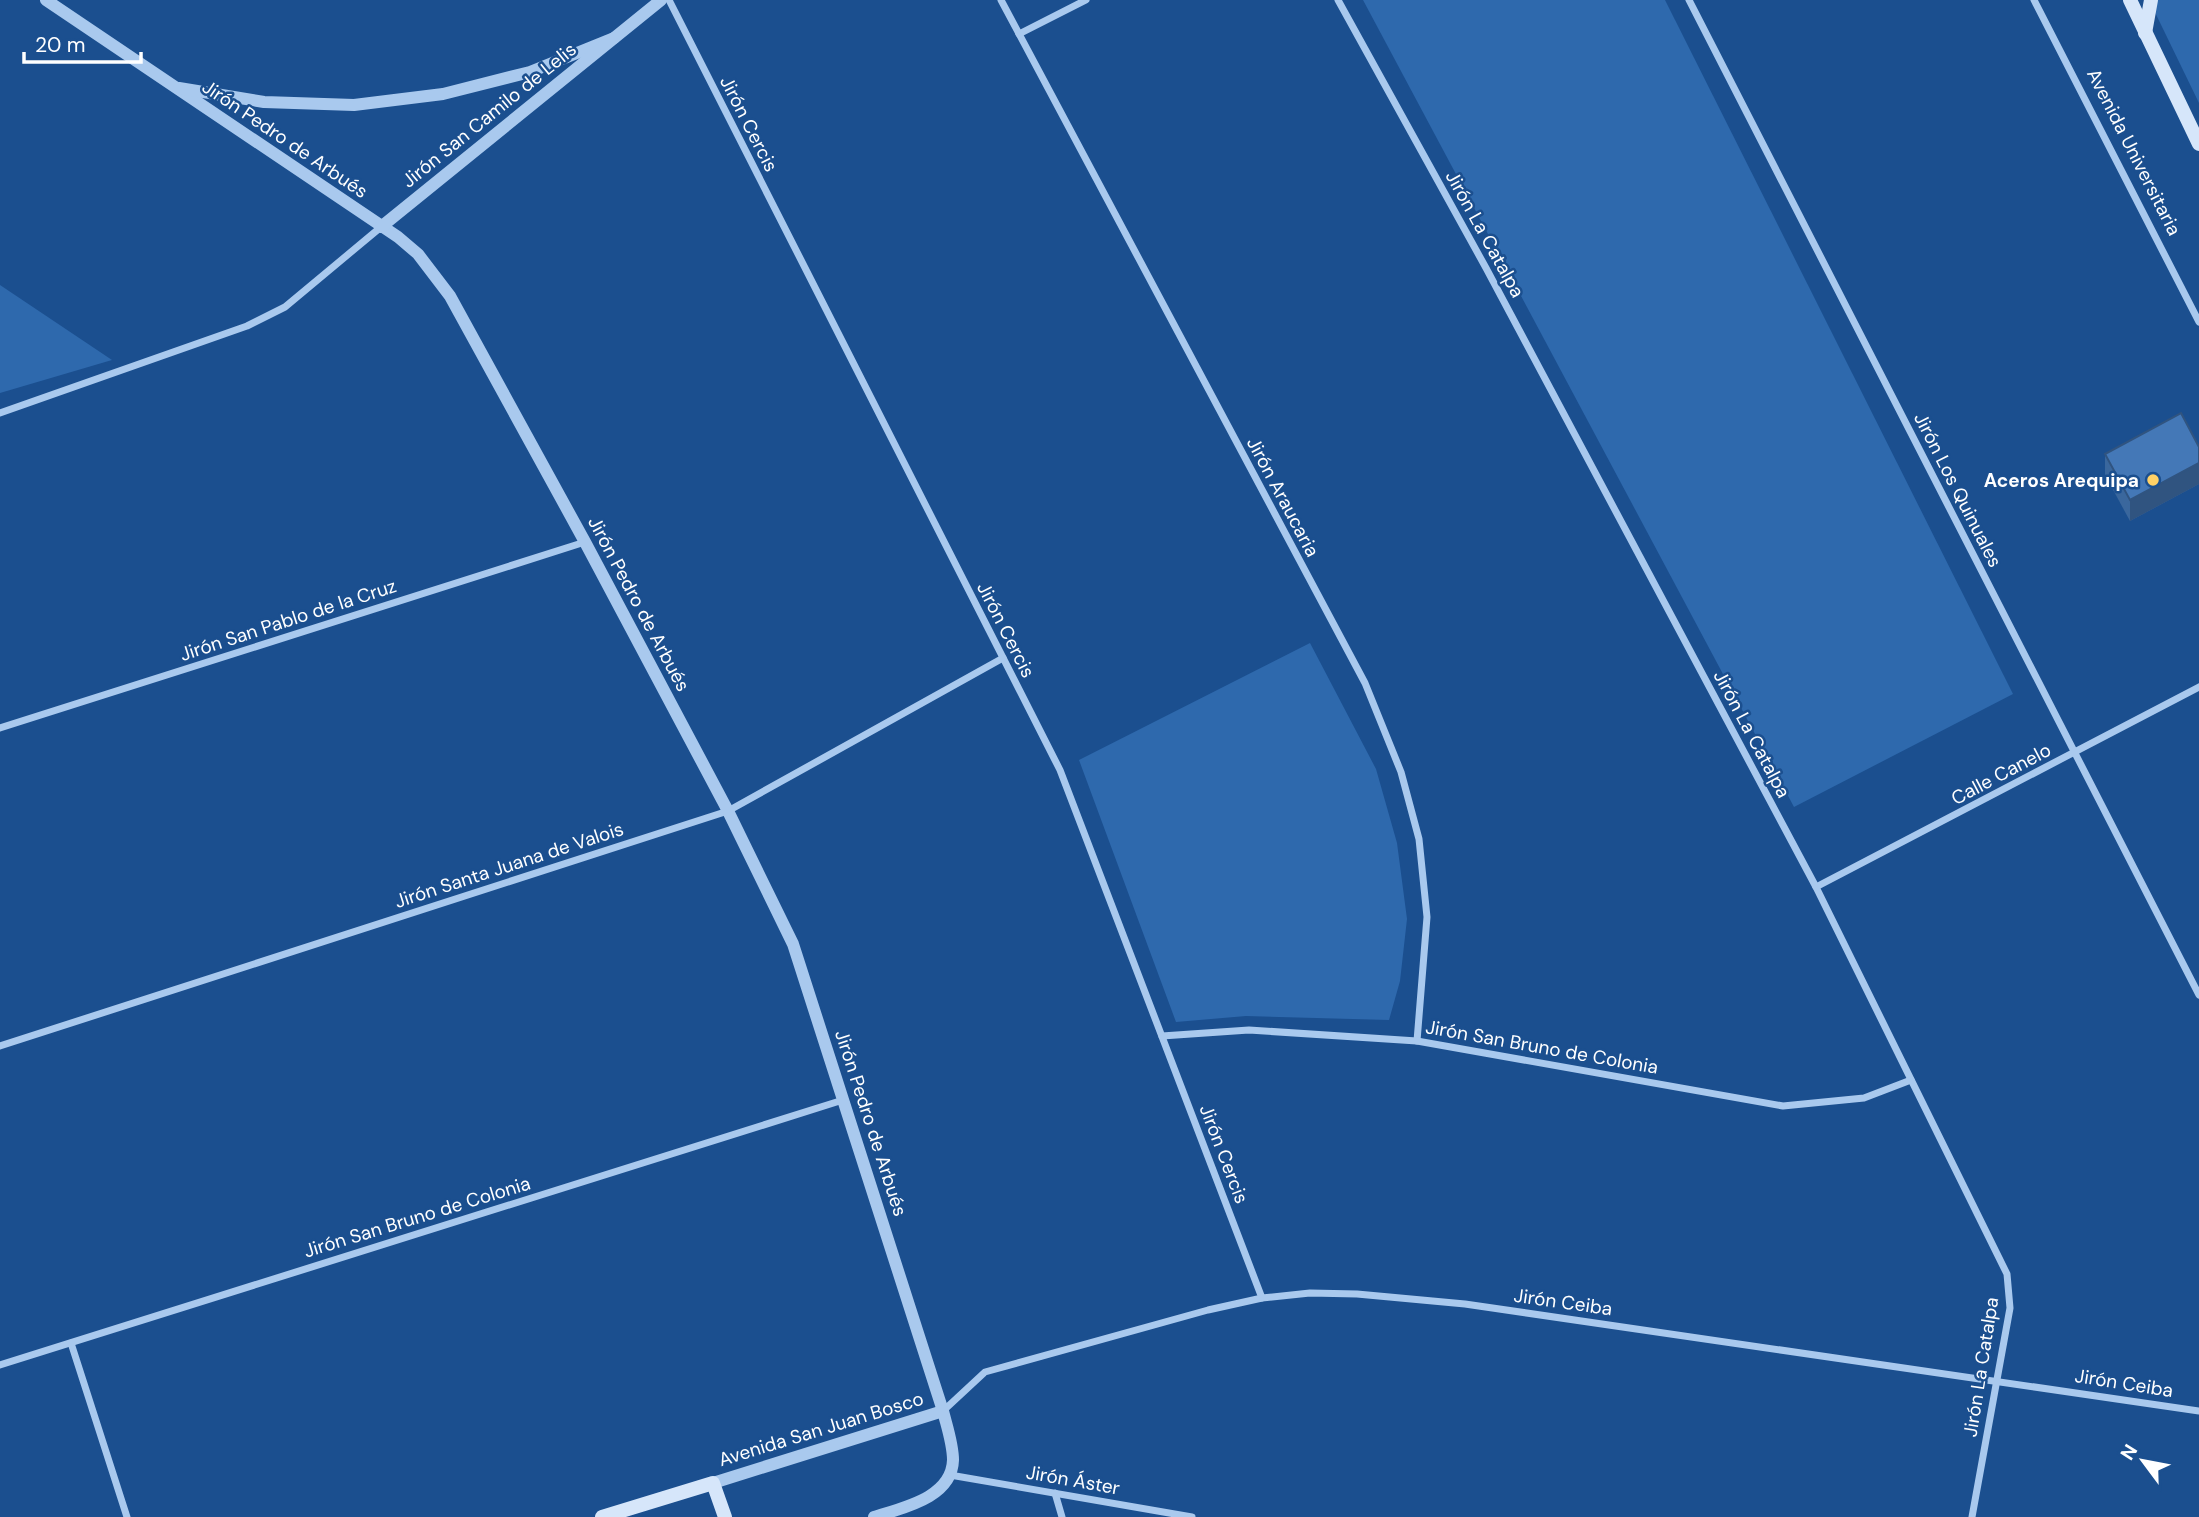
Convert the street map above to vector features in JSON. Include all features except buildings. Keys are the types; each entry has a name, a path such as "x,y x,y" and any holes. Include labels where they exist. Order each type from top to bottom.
{"main road":[{"path":"2130,0 2199,144"},
{"path":"2146,33 2151,0"},
{"path":"713,1483 725,1517"},
{"name":"Avenida San Juan Bosco","path":"603,1517 639,1512 713,1483"}],"street":[{"name":"Jirón Pedro de Arbués","path":"46,0 418,254 450,296 728,811 793,944 943,1411"},
{"name":"Jirón San Camilo de Lelis","path":"0,413 247,326 285,307 661,0"},
{"name":"Jirón Cercis","path":"668,0 1060,770 1262,1298"},
{"name":"Jirón Araucaria","path":"1001,0 1364,683 1401,772 1419,839 1427,917 1417,1041"},
{"path":"1019,34 1086,0"},
{"name":"Jirón La Catalpa","path":"1338,0 1486,268 1816,887 2007,1274 2010,1308 1972,1517"},
{"name":"Jirón Los Quinuales","path":"1689,0 2199,995"},
{"name":"Avenida Universitaria","path":"2034,0 2199,322"},
{"path":"175,87 264,102 354,105 443,94 530,72 614,38"},
{"name":"Jirón San Pablo de la Cruz","path":"0,728 585,542"},
{"name":"Jirón Santa Juana de Valois","path":"0,1046 728,811 1003,658"},
{"name":"Calle Canelo","path":"1816,887 2199,687"},
{"name":"Jirón San Bruno de Colonia","path":"1162,1036 1249,1030 1417,1041 1783,1106 1864,1098 1911,1080"},
{"name":"Jirón San Bruno de Colonia","path":"0,1365 844,1099"},
{"name":"Jirón Ceiba","path":"943,1411 985,1372 1195,1314 1262,1298 1310,1293 1406,1297 2199,1411"},
{"path":"71,1343 127,1517"},
{"name":"Avenida San Juan Bosco","path":"713,1483 943,1411 953,1461 950,1475"},
{"path":"874,1517 912,1505 929,1496 950,1475"},
{"name":"Jirón Áster","path":"950,1475 1192,1517"},
{"path":"1055,1493 1062,1517"}],"shaded area":[{"path":"1363,0 1665,0 2013,694 1794,807"},
{"path":"2149,0 2199,0 2199,103"},
{"path":"0,285 112,360 0,393"},
{"path":"1310,643 1376,769 1397,843 1407,919 1400,981 1389,1020 1246,1016 1176,1022 1079,760"}],"place":[{"name":"Aceros Arequipa","path":"2153,480"}]}
